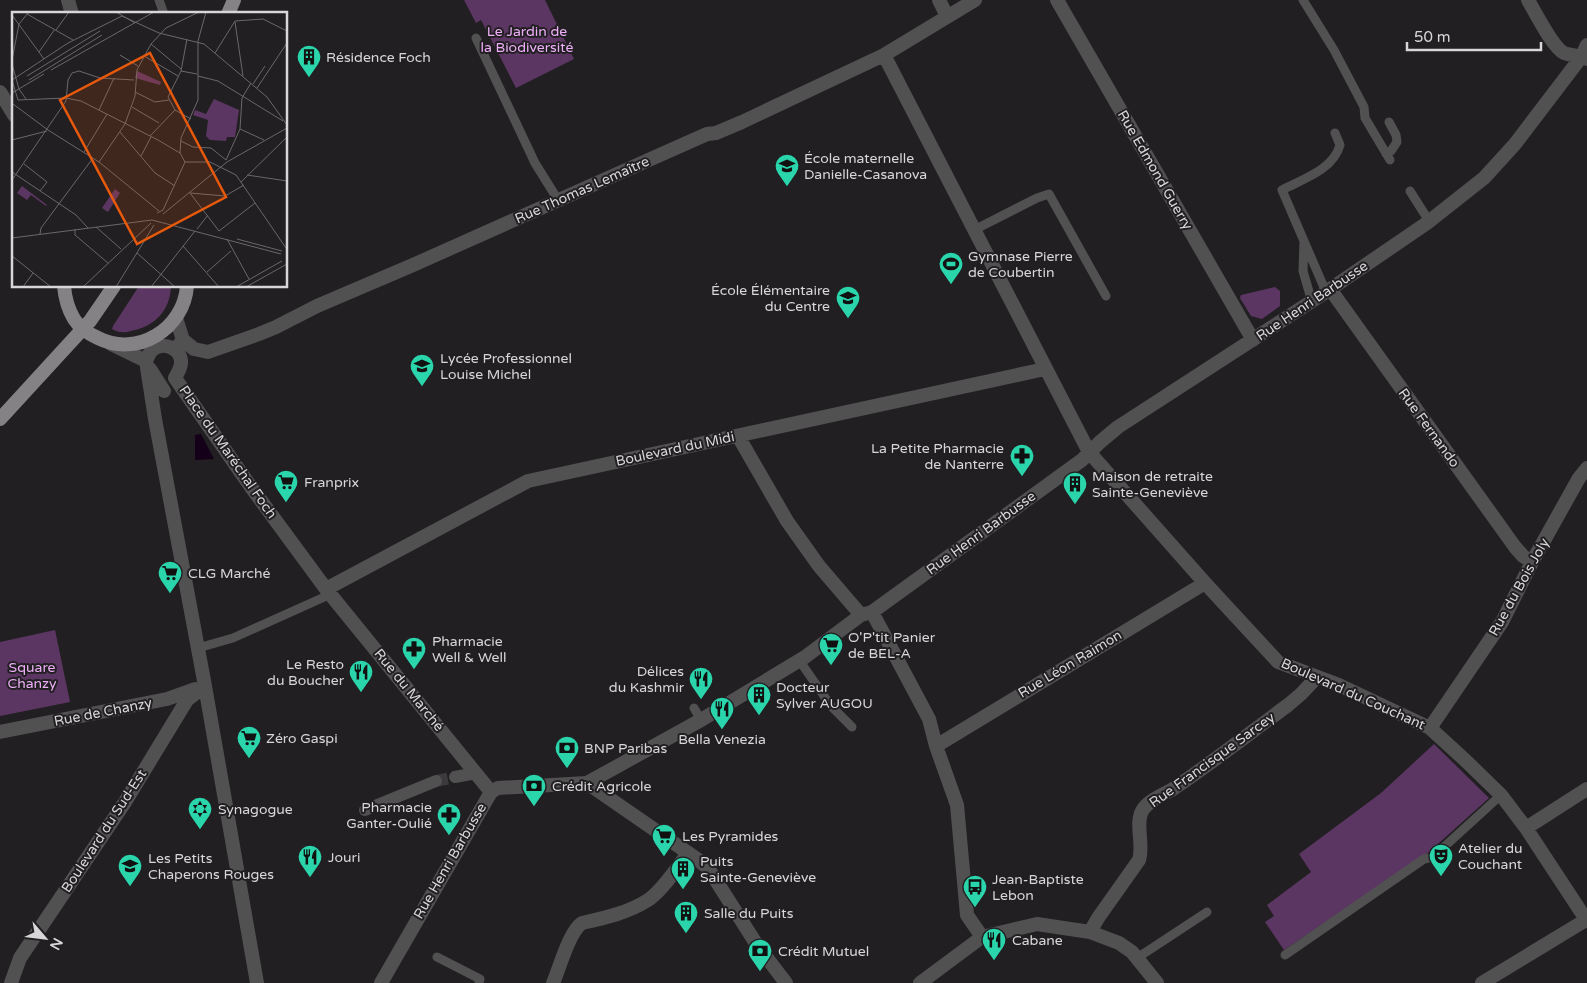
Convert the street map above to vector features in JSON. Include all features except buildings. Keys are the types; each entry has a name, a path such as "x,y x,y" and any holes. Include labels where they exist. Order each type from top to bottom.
{"main road":[{"path":"229,12 234,0"},
{"path":"64,288 66,299 74,320 92,335 110,343 126,345 149,340 164,332 176,318 182,307 187,288"},
{"path":"0,419 90,321 113,288"}],"street":[{"path":"938,0 947,16"},
{"name":"Rue Thomas Lemaître","path":"179,345 208,352 276,327 317,306 413,266 707,134 716,133 742,122 884,55 975,0"},
{"name":"Rue Edmond Guerry","path":"1057,0 1253,340"},
{"path":"1528,0 1555,45 1563,52 1585,54"},
{"name":"Rue Henri Barbusse","path":"381,983 490,792 498,788 587,782 698,714 799,660 1074,465 1118,427 1312,302 1429,221 1484,178 1515,144 1585,54"},
{"name":"Boulevard du Couchant","path":"884,55 1089,452 1278,662 1339,685 1430,728 1466,761 1501,795 1526,828 1586,921"},
{"path":"0,92 12,112"},
{"name":"Rue Fernando","path":"1328,291 1515,547 1532,562"},
{"path":"176,318 179,345 160,346 151,351 147,362 206,686 257,983"},
{"path":"110,343 147,362 164,391"},
{"name":"Place du Maréchal Foch","path":"179,345 181,364 175,378 251,487 329,592"},
{"name":"Boulevard du Midi","path":"329,592 528,481 1046,370"},
{"path":"738,436 788,521 819,566 866,614 929,719 936,746 957,805 967,915 982,937"},
{"name":"Rue du Bois Joly","path":"1430,728 1502,622 1532,562 1587,468"},
{"name":"Rue Léon Raimon","path":"936,746 944,739 1205,583"},
{"name":"Rue du Marché","path":"329,592 490,792"},
{"name":"Rue Francisque Sarcey","path":"1090,932 1139,860 1141,850 1140,819 1143,810 1149,803 1173,788 1288,705 1301,694 1316,676"},
{"name":"Rue de Chanzy","path":"0,732 167,699 206,686"},
{"name":"Boulevard du Sud-Est","path":"11,983 20,958 126,802 187,700 206,686"},
{"path":"455,777 476,773"},
{"path":"365,810 436,781"},
{"path":"587,782 708,868 757,945 786,983"},
{"path":"1526,828 1587,790"},
{"path":"553,983 577,926 629,910 648,900 657,893 688,853"},
{"path":"1482,983 1586,921"},
{"path":"920,983 982,937 1037,924 1090,932 1119,943 1132,952 1157,983"}],"lane":[{"path":"159,0 163,12"},
{"path":"1302,0 1334,50 1364,107 1365,118 1388,157 1397,142 1396,135 1389,122"},
{"path":"476,38 535,163 558,200"},
{"path":"1328,291 1282,190 1326,167 1333,160 1340,145 1335,133"},
{"path":"1410,191 1429,221"},
{"path":"974,230 1037,198 1049,194 1106,296"},
{"path":"1304,238 1303,271 1312,302"},
{"path":"198,648 232,638 329,592"},
{"path":"799,660 831,706 852,726"},
{"path":"1285,955 1424,859 1433,856 1501,795"},
{"path":"1137,958 1206,912"},
{"path":"438,957 480,979 479,983"}],"green space":[{"name":"Le Jardin de la Biodiversité","path":"464,0 545,0 574,59 516,88 481,20 476,23"},
{"path":"1275,287 1280,291 1280,306 1262,319 1251,316 1240,298 1241,295"},
{"path":"138,288 171,288 168,303 160,316 154,321 140,329 128,332 112,329"},
{"name":"Square Chanzy","path":"55,630 70,702 0,716 0,642"},
{"path":"1434,744 1489,798 1429,852 1284,950 1265,922 1274,916 1267,905 1311,872 1299,854 1381,793"}],"shaded area":[{"path":"201,434 214,459 195,460 195,435"}],"tunnel":[{"path":"436,781 455,777"}],"place":[{"name":"Résidence Foch","path":"309,78"},
{"name":"École maternelle Danielle-Casanova","path":"787,187"},
{"name":"Gymnase Pierre de Coubertin","path":"951,285"},
{"name":"École Élémentaire du Centre","path":"848,319"},
{"name":"Lycée Professionnel Louise Michel","path":"422,387"},
{"name":"La Petite Pharmacie de Nanterre","path":"1022,477"},
{"name":"Franprix","path":"286,503"},
{"name":"Maison de retraite Sainte-Geneviève","path":"1075,505"},
{"name":"CLG Marché","path":"170,594"},
{"name":"O'P'tit Panier de BEL-A","path":"831,666"},
{"name":"Pharmacie Well & Well","path":"414,670"},
{"name":"Le Resto du Boucher","path":"361,693"},
{"name":"Délices du Kashmir","path":"701,700"},
{"name":"Docteur Sylver AUGOU","path":"759,716"},
{"name":"Bella Venezia","path":"722,730"},
{"name":"Zéro Gaspi","path":"249,759"},
{"name":"BNP Paribas","path":"567,769"},
{"name":"Crédit Agricole","path":"534,807"},
{"name":"Synagogue","path":"200,830"},
{"name":"Pharmacie Ganter-Oulié","path":"449,836"},
{"name":"Les Pyramides","path":"664,857"},
{"name":"Atelier du Couchant","path":"1441,877"},
{"name":"Jouri","path":"310,878"},
{"name":"Les Petits Chaperons Rouges","path":"130,887"},
{"name":"Puits Sainte-Geneviève","path":"683,890"},
{"name":"Jean-Baptiste Lebon","path":"975,908"},
{"name":"Salle du Puits","path":"686,934"},
{"name":"Cabane","path":"994,961"},
{"name":"Crédit Mutuel","path":"760,972"}]}
